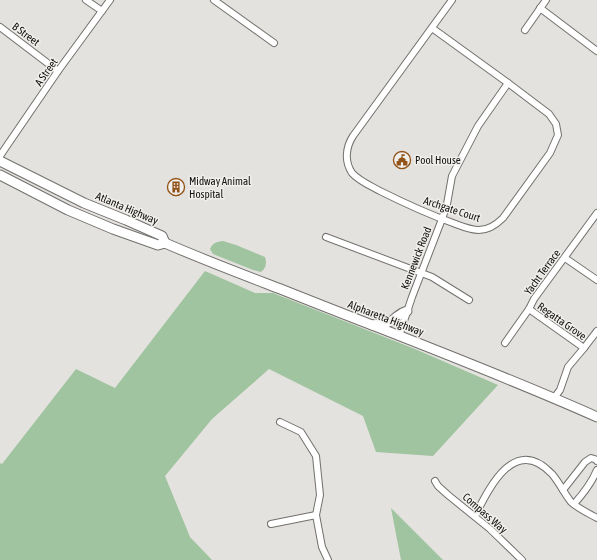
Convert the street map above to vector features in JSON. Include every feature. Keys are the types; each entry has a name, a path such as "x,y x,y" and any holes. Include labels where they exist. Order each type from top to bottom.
{"main road":[{"name":"Atlanta Highway","path":"0,161 84,203 162,236 165,243 158,245 103,226 0,175"},
{"name":"Alpharetta Highway","path":"165,243 450,355 597,417"},
{"path":"371,325 386,323 401,313 407,311"}],"street":[{"path":"86,0 102,11"},
{"name":"A Street","path":"0,156 58,71 110,0"},
{"path":"214,0 274,43"},
{"name":"Archgate Court","path":"432,28 549,114 556,124 558,134 550,152 503,218 494,226 487,229 474,229 442,219 409,206 355,176 350,169 346,158 347,149 353,136 452,0"},
{"path":"525,30 546,0"},
{"path":"540,8 597,51"},
{"name":"B Street","path":"0,27 58,71"},
{"name":"Kennewick Road","path":"399,336 447,204 452,176 478,126 508,83"},
{"name":"Yacht Terrace","path":"505,343 529,309 534,299 597,213"},
{"path":"326,237 421,272 432,277 469,300"},
{"path":"565,258 597,280"},
{"name":"Regatta Grove","path":"529,309 584,348"},
{"path":"554,398 560,390 568,367 597,331"},
{"path":"280,422 302,432 316,456 320,495 316,515 322,547 328,560"},
{"path":"563,490 585,462 591,458 597,462"},
{"path":"474,516 486,494 499,475 510,465 519,461 528,460 543,466 553,476 574,504 583,511 597,518"},
{"path":"574,504 597,470"},
{"name":"Compass Way","path":"435,481 438,486 490,529 522,560"},
{"path":"271,524 316,515"}],"green space":[{"path":"223,241 265,257 266,263 264,269 261,272 253,270 213,254 210,249 212,245"},
{"path":"205,271 255,293 273,293 415,349 498,385 433,456 376,452 363,416 269,369 212,419 165,476 190,537 212,560 0,560 0,463 2,464 76,369 115,388"},
{"path":"391,508 443,560 401,560"}],"place":[{"name":"Pool House","path":"402,160"},
{"name":"Midway Animal Hospital","path":"176,187"}]}
